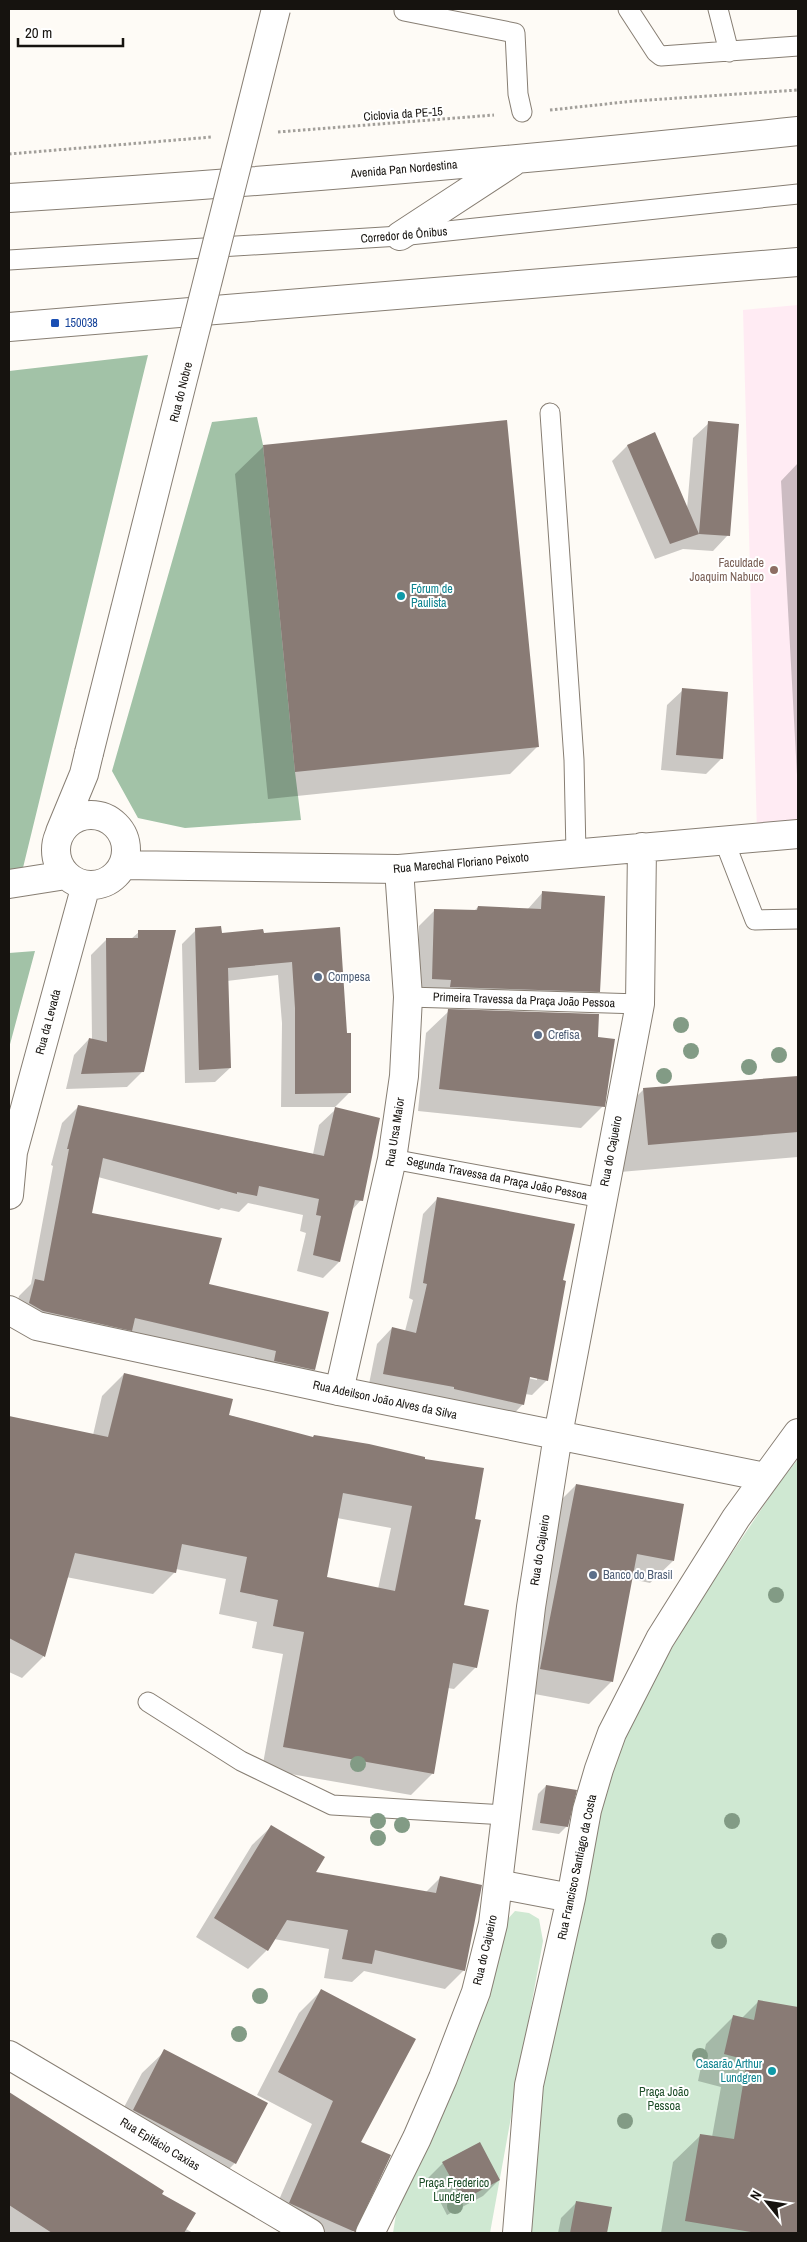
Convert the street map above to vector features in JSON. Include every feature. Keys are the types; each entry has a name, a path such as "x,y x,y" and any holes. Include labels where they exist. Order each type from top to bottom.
{"main road":[{"name":"Rua do Nobre","path":"76,880 59,866 56,856 56,844 86,764 276,9"},
{"name":"Avenida Pan Nordestina","path":"9,198 335,175 798,131"},
{"path":"400,236 516,159"},
{"path":"9,328 798,262"},
{"path":"9,884 76,880 97,884 107,881 117,874 124,865 126,840 112,821 86,764"},
{"path":"60,833 67,824 77,817 89,814 102,815 112,821"},
{"name":"Rua Marechal Floriano Peixoto","path":"124,865 399,869 798,834"},
{"name":"Rua do Cajueiro","path":"370,2233 417,2138 476,1992 493,1924 531,1607 558,1435 640,1004 642,847"},
{"name":"Rua Ursa Maior","path":"339,1390 392,1159 404,1076 408,997 399,869"},
{"name":"Rua da Levada","path":"11,1156 76,880"},
{"path":"9,1195 11,1156"},
{"name":"Rua Adeilson João Alves da Silva","path":"9,1310 37,1326 765,1477"},
{"name":"Rua Francisco Santiago da Costa","path":"517,2233 529,2085 571,1898 586,1810 612,1733 660,1639 736,1518 798,1433"},
{"path":"498,1884 571,1898"},
{"name":"Rua Epitácio Caxias","path":"9,2055 310,2233"}],"lane":[{"path":"628,9 656,52 661,56 798,46"},
{"path":"718,9 729,52"},
{"path":"404,11 515,33 518,94 522,112"},
{"name":"Corredor de Ônibus","path":"9,260 400,236 798,194"},
{"path":"550,413 574,760 576,853"},
{"path":"724,840 755,920 798,919"},
{"name":"Primeira Travessa da Praça João Pessoa","path":"408,997 640,1004"},
{"name":"Segunda Travessa da Praça João Pessoa","path":"392,1159 602,1198"},
{"path":"148,1702 241,1760 332,1805 506,1815"}],"path":[{"name":"Ciclovia da PE-15","path":"276,132 634,101 798,90"},
{"path":"9,154 218,136"}],"shaded area":[{"name":"Faculdade Joaquim Nabuco","path":"798,305 798,830 757,834 743,310"}],"green space":[{"path":"148,355 21,876 9,877 9,371"},
{"path":"257,417 263,445 301,820 185,828 138,818 112,771 212,422"},
{"path":"35,951 9,1048 9,953"},
{"name":"Praça João Pessoa","path":"798,1459 798,2233 514,2233 529,2085 614,1759 644,1697 695,1608 777,1486"},
{"name":"Praça Frederico Lundgren","path":"515,1911 529,1913 539,1919 543,1941 490,2233 393,2233 396,2214 469,2050 504,1923"}],"building":[{"name":"Fórum de Paulista","path":"507,420 539,747 295,772 263,445"},
{"path":"708,421 739,424 730,536 699,534"},
{"path":"655,432 699,534 670,544 627,445"},
{"path":"682,688 728,692 723,759 676,755"},
{"path":"542,891 605,896 600,992 450,987 451,980 432,979 434,909 477,910 478,906 541,909"},
{"path":"221,926 222,933 263,929 264,933 340,927 347,1033 351,1033 351,1093 295,1094 295,1008 292,962 228,968 231,1068 199,1070 195,928"},
{"path":"138,930 176,930 144,1072 81,1074 89,1038 107,1042 106,938 138,938"},
{"path":"448,1009 599,1014 598,1037 615,1039 605,1107 439,1089"},
{"path":"798,1076 798,1132 648,1145 643,1088"},
{"path":"78,1105 324,1156 335,1107 380,1118 363,1201 355,1200 340,1262 313,1255 321,1216 316,1215 319,1199 259,1186 257,1196 237,1192 237,1194 103,1158 92,1213 222,1238 209,1284 329,1312 315,1370 274,1361 276,1351 135,1318 132,1331 43,1311 29,1303 35,1279 44,1281 69,1149 67,1149"},
{"path":"437,1197 575,1224 563,1280 566,1281 548,1381 530,1377 524,1405 454,1389 454,1387 383,1374 392,1327 416,1333 427,1284 423,1283"},
{"path":"124,1373 233,1399 229,1415 313,1437 314,1435 369,1444 425,1457 425,1459 484,1468 475,1519 481,1520 464,1605 489,1610 477,1668 453,1663 434,1774 283,1747 304,1632 273,1626 278,1600 240,1592 247,1557 182,1544 176,1573 75,1553 45,1657 9,1638 9,1416 108,1437","holes":["343,1493 412,1506 395,1591 327,1577"]},
{"name":"Banco do Brasil","path":"576,1484 684,1504 674,1561 637,1554 613,1682 540,1669"},
{"path":"546,1785 577,1790 568,1827 540,1823"},
{"path":"271,1825 325,1857 316,1872 436,1893 440,1876 482,1885 465,1971 375,1950 372,1964 342,1959 348,1930 287,1920 268,1951 214,1918"},
{"path":"321,1989 416,2039 361,2142 391,2155 355,2232 289,2203 333,2101 278,2072"},
{"name":"Casarão Arthur Lundgren","path":"758,2000 798,2007 798,2233 757,2233 685,2221 700,2134 734,2139 747,2060 724,2054 733,2015 754,2020"},
{"path":"164,2049 268,2103 236,2164 133,2110"},
{"path":"9,2092 164,2191 162,2194 196,2213 184,2233 52,2233 9,2205"},
{"path":"480,2142 500,2180 463,2200 442,2162"},
{"path":"576,2201 612,2207 607,2233 570,2233"}],"place":[{"name":"150038","path":"55,323"},
{"name":"Faculdade Joaquim Nabuco","path":"774,570"},
{"name":"Fórum de Paulista","path":"401,596"},
{"name":"Compesa","path":"318,977"},
{"name":"Crefisa","path":"538,1035"},
{"name":"Banco do Brasil","path":"593,1575"},
{"name":"Casarão Arthur Lundgren","path":"772,2071"}]}
